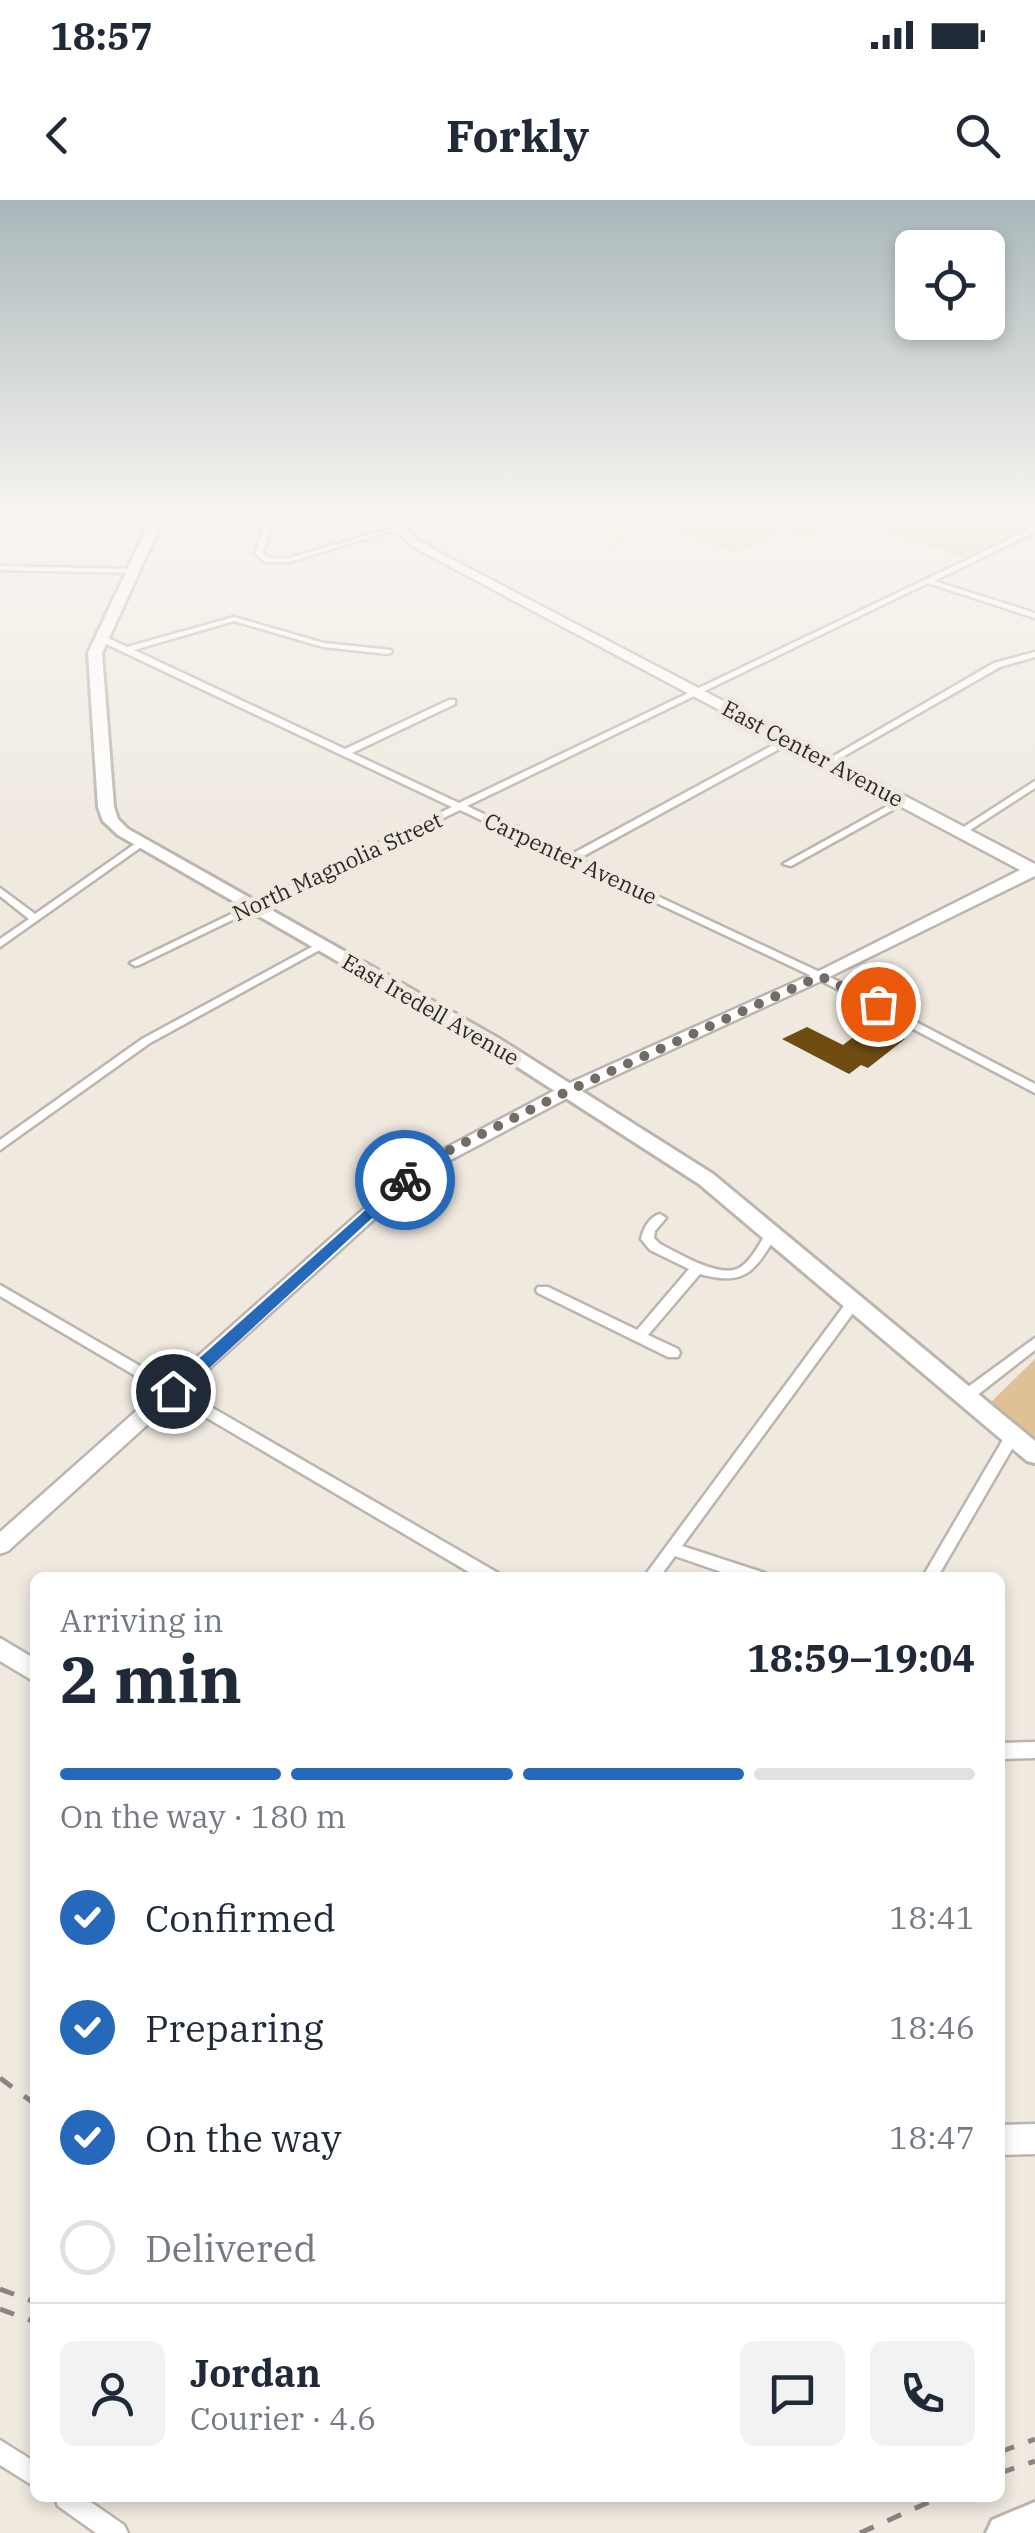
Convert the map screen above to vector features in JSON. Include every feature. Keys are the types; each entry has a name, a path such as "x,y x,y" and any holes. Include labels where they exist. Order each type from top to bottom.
{"main road":[{"name":"East Iredell Avenue","path":"107,624 94,653 94,673 106,808 111,822 570,1090 706,1179 1035,1454"},
{"path":"1006,2533 1035,2520"}],"street":[{"path":"126,650 217,624"},
{"path":"251,624 334,648 388,652"},
{"name":"East Center Avenue","path":"568,624 1034,870"},
{"name":"North Magnolia Street","path":"135,962 840,624"},
{"name":"Carpenter Avenue","path":"101,638 820,976 1035,1088"},
{"path":"829,761 997,665 1035,654"},
{"path":"346,752 452,702"},
{"path":"572,858 789,740"},
{"path":"961,832 1035,784"},
{"path":"788,864 902,800"},
{"path":"0,944 142,843"},
{"path":"0,1545 418,1170 570,1090 820,976 1034,870"},
{"path":"0,891 36,919"},
{"path":"0,1146 146,1041 321,944"},
{"path":"1020,1080 1035,1071"},
{"path":"660,1218 647,1239 717,1275 735,1276 748,1269 772,1233"},
{"path":"639,1336 699,1266"},
{"path":"0,1290 483,1572"},
{"path":"543,1290 673,1353"},
{"path":"654,1572 854,1302"},
{"path":"966,1396 1035,1343"},
{"path":"933,1572 1013,1436"},
{"path":"671,1549 742,1572"},
{"path":"0,1648 30,1669"},
{"path":"1005,1752 1035,1750"},
{"path":"1005,2140 1035,2140"},
{"path":"0,2451 30,2472"},
{"path":"72,2502 116,2533"}],"shaded area":[{"path":"1035,1359 1035,1439 991,1402"}],"building":[{"path":"869,1025 905,1039 868,1068 861,1065 849,1074 782,1039 807,1027 843,1045"}],"railway":[{"path":"0,2078 30,2100"},
{"path":"0,2289 30,2300"},
{"path":"0,2309 30,2320"},
{"path":"1005,2450 1035,2439"},
{"path":"1005,2471 1035,2461"},
{"path":"860,2533 929,2502"}],"way so far":[{"path":"405,1180 442,1154 570,1090 820,976 878,1004"}],"route":[{"path":"173,1391 405,1180"}]}
